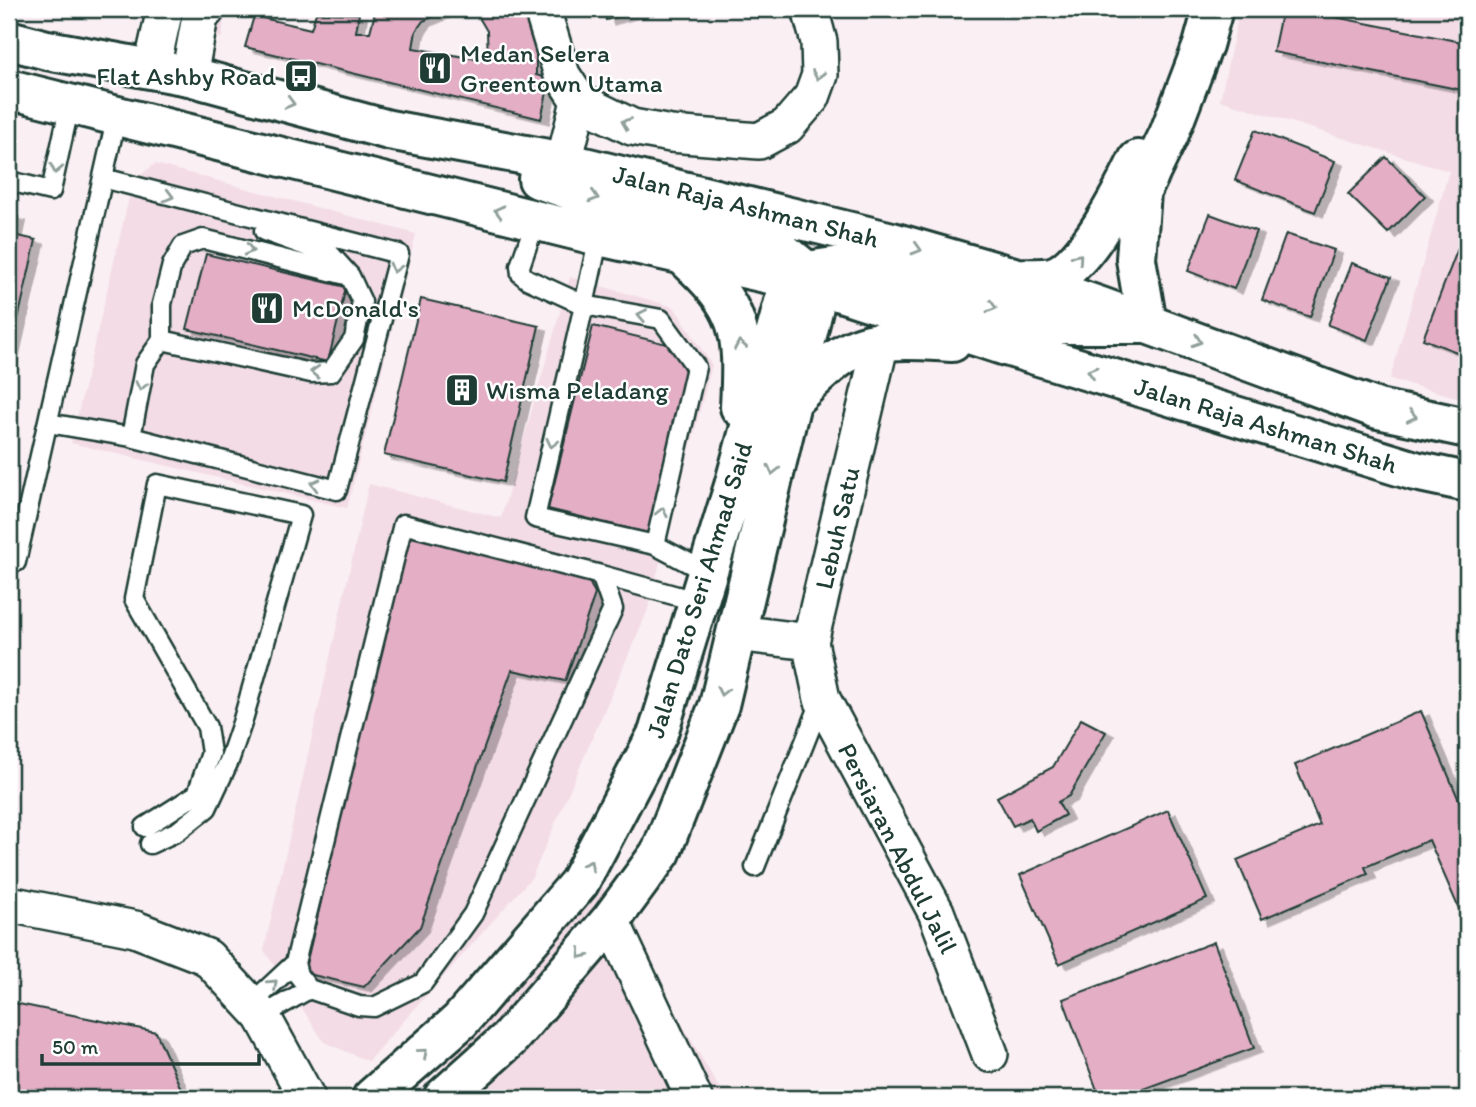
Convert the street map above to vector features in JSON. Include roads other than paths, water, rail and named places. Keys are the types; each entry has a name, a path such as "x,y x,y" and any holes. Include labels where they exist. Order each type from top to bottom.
{"main road":[{"path":"1017,278 1053,277 1075,264 1096,235 1131,174 1164,106 1197,9"},
{"path":"389,130 601,200 762,240 782,251 805,279 834,267 882,275 1048,324 1147,324 1136,259 1141,192 1169,134 1203,45 1213,9"},
{"name":"Jalan Raja Ashman Shah","path":"9,40 47,50 152,67 389,130 564,162 868,236 1017,278 1378,409 1467,428"},
{"path":"47,50 75,78 70,104"},
{"name":"Jalan Raja Ashman Shah","path":"9,89 598,236 805,279 1006,346 1415,471 1467,482"},
{"path":"684,256 725,298 737,324 743,357 734,486"},
{"name":"Jalan Dato Seri Ahmad Said","path":"443,1098 509,1039 611,920 662,852 719,705 789,403 805,279"},
{"name":"Jalan Dato Seri Ahmad Said","path":"372,1098 460,1021 579,883 658,733 734,486 805,279"},
{"path":"789,403 844,354 881,342 910,340 1006,346"},
{"path":"1415,471 1467,502"}],"street":[{"path":"152,67 165,9"},
{"path":"189,76 200,17 207,9"},
{"path":"542,9 562,75 579,101 632,127 671,134 759,141 787,126 812,97 820,75 819,42 810,9"},
{"path":"564,162 579,101"},
{"name":"Lebuh Satu","path":"810,642 881,342"},
{"path":"736,633 810,642"},
{"name":"Persiaran Abdul Jalil","path":"810,642 822,699 936,912 990,1054"},
{"path":"9,904 135,929 207,957 257,1010 307,1098"},
{"path":"611,920 694,1098"}],"lane":[{"path":"9,181 51,191 70,104"},
{"path":"9,561 16,562 117,115"},
{"path":"48,423 131,437 337,490 399,254 103,178"},
{"path":"162,340 310,373 331,372 354,339 362,302 350,276 331,255 252,228 230,212"},
{"path":"536,220 520,266 521,274 584,304 661,319 696,368 655,545"},
{"path":"598,236 535,518 655,545 703,587"},
{"path":"131,437 145,364 162,340 162,304 172,265 183,246 203,239 350,276"},
{"path":"158,485 301,515 243,723 207,808 178,831 147,835 197,794 211,753 207,727 134,599 158,485"},
{"path":"257,1010 295,964 402,524 601,575 703,587"},
{"path":"295,964 298,975 309,989 359,1006 374,1007 423,983 473,914 613,610 601,575"},
{"path":"755,867 822,699"},
{"path":"257,1010 309,989"}],"place":[{"name":"Medan Selera Greentown Utama","path":"435,68"},
{"name":"Flat Ashby Road","path":"301,76"},
{"name":"McDonald's","path":"267,308"},
{"name":"Wisma Peladang","path":"462,390"}]}
